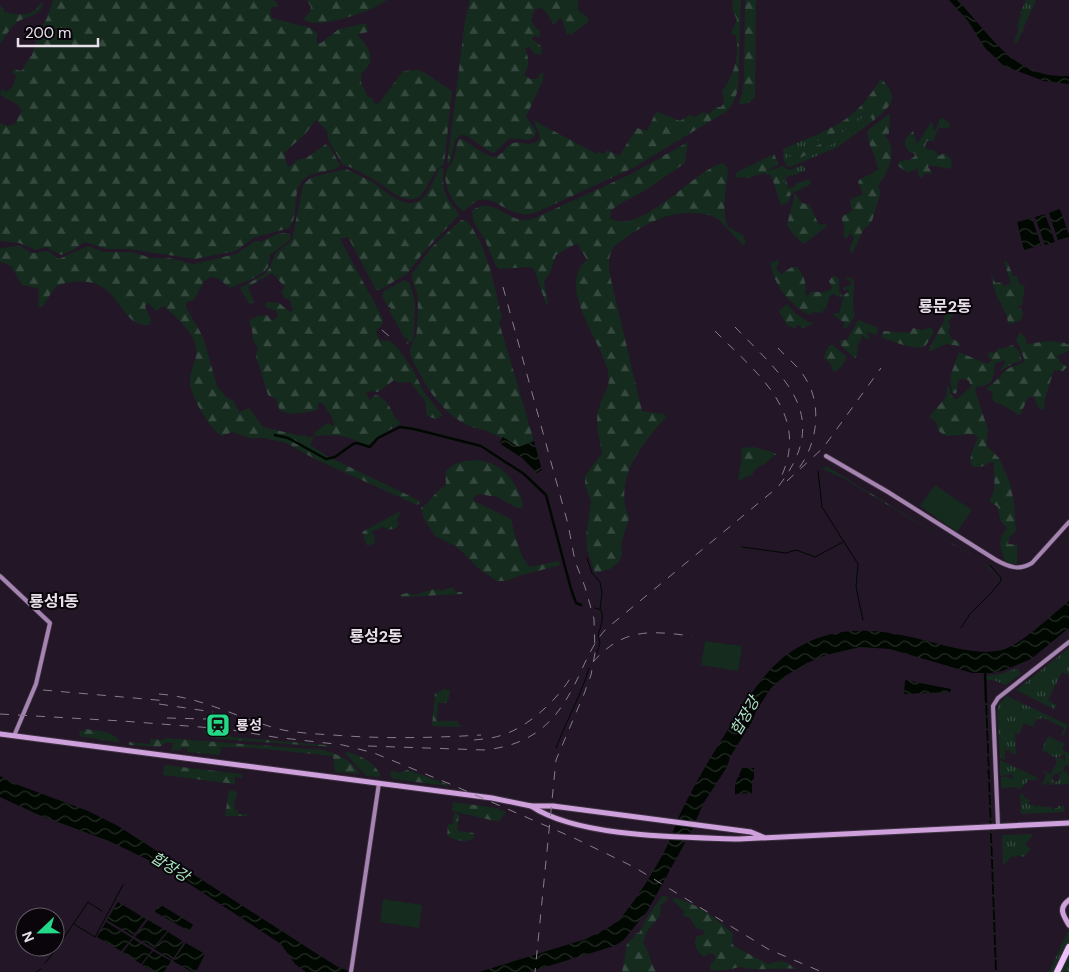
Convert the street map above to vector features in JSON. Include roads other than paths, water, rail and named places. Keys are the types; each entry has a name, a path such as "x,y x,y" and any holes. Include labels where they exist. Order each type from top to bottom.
{"highway":[{"path":"1058,972 1069,947"},
{"path":"1058,972 1069,954"}],"main road":[{"path":"0,734 492,798 531,806 553,806 751,832 763,836"},
{"path":"531,806 546,815 590,828 694,838 739,839 763,836 1069,823"},
{"path":"1069,900 1062,908 1062,912 1069,924"}],"street":[{"path":"826,456 888,492 996,560 1013,568 1026,567 1032,563 1069,522"},
{"path":"0,576 50,623 36,684 14,736"},
{"path":"993,826 993,706 998,698 1069,642"},
{"path":"352,970 379,783"}],"water":[{"path":"949,0 957,0 1009,56 1034,71 1049,75 1069,76 1069,84 1044,81 1004,66 985,48 968,21"},
{"path":"1059,209 1069,237 1058,240 1049,213"},
{"path":"1045,214 1055,242 1045,245 1035,217"},
{"path":"1032,218 1041,245 1024,250 1017,222"},
{"path":"503,437 519,447 534,441 542,470 537,473 522,458 499,443"},
{"name":"합장강","path":"1069,601 1069,628 1031,659 1002,671 972,673 890,649 860,647 826,655 807,663 785,676 771,688 756,711 753,720 730,757 727,767 703,804 691,832 648,910 623,941 614,946 529,972 479,972 586,939 619,920 655,869 694,788 742,708 775,665 792,651 826,636 860,631 878,631 913,637 966,650 985,652 1002,650 1027,636"},
{"path":"905,680 951,689 950,692 904,694"},
{"path":"985,699 987,699 997,972 995,972"},
{"path":"742,768 754,768 752,793 735,794 735,784 738,777 740,777"},
{"name":"합장강","path":"0,776 13,783 88,811 118,826 338,967 351,972 306,972 295,964 281,944 165,868 109,841 39,815 0,797"},
{"path":"118,902 146,919 133,936 107,920"},
{"path":"161,905 192,924 189,931 155,912"},
{"path":"148,920 167,931 153,948 135,937"},
{"path":"106,922 132,938 121,951 97,937"},
{"path":"168,932 184,942 172,960 154,949"},
{"path":"133,939 152,950 141,964 123,952"},
{"path":"186,943 205,954 196,972 192,972 173,961"},
{"path":"153,951 171,961 164,972 154,972 142,965"}],"waterway":[{"path":"275,435 288,438 326,459 335,457 353,444 357,443 370,447 378,438 400,427 481,446 524,474 546,495 571,589 576,603 581,605"},
{"path":"818,471 822,507 858,564 856,587 863,620"},
{"path":"742,547 786,553 796,550 815,557 843,542"},
{"path":"587,558 592,573 600,582 602,593 600,609"},
{"path":"961,628 970,614 1001,581 1001,578 990,565"},
{"path":"595,608 601,610 602,616 598,635 600,643 597,653"},
{"path":"556,748 582,689 589,668"},
{"path":"985,671 986,701"},
{"path":"74,924 95,937 123,885"},
{"path":"45,963 88,902 102,911"},
{"path":"36,972 41,969"}],"railway":[{"path":"503,287 568,524 575,561 594,619 595,653 591,675 556,760 535,972"},
{"path":"368,746 485,750 504,747 534,734 546,725 566,701 592,648 606,629 778,487 794,462 802,439 802,418 796,399 785,381 735,327"},
{"path":"382,330 390,337"},
{"path":"715,331 761,377 774,394 783,412 789,431 789,452 782,475"},
{"path":"778,348 804,376 810,387 816,413 813,439 803,463 795,473"},
{"path":"787,481 823,448 881,368"},
{"path":"593,662 616,642 627,637 651,633 692,636"},
{"path":"474,740 501,735 524,725 551,703 571,677"},
{"path":"43,690 168,701"},
{"path":"159,694 191,699 267,726 295,732 388,738 481,735"},
{"path":"159,704 213,712"},
{"path":"0,714 226,729 343,745 374,753 574,838 634,867 768,949 822,972"},
{"path":"167,718 242,722"}],"place":[{"name":"룡성","path":"218,725"}],"district":[{"name":"룡문2동","path":"945,306"},
{"name":"룡성1동","path":"54,601"},
{"name":"룡성2동","path":"376,636"}]}
